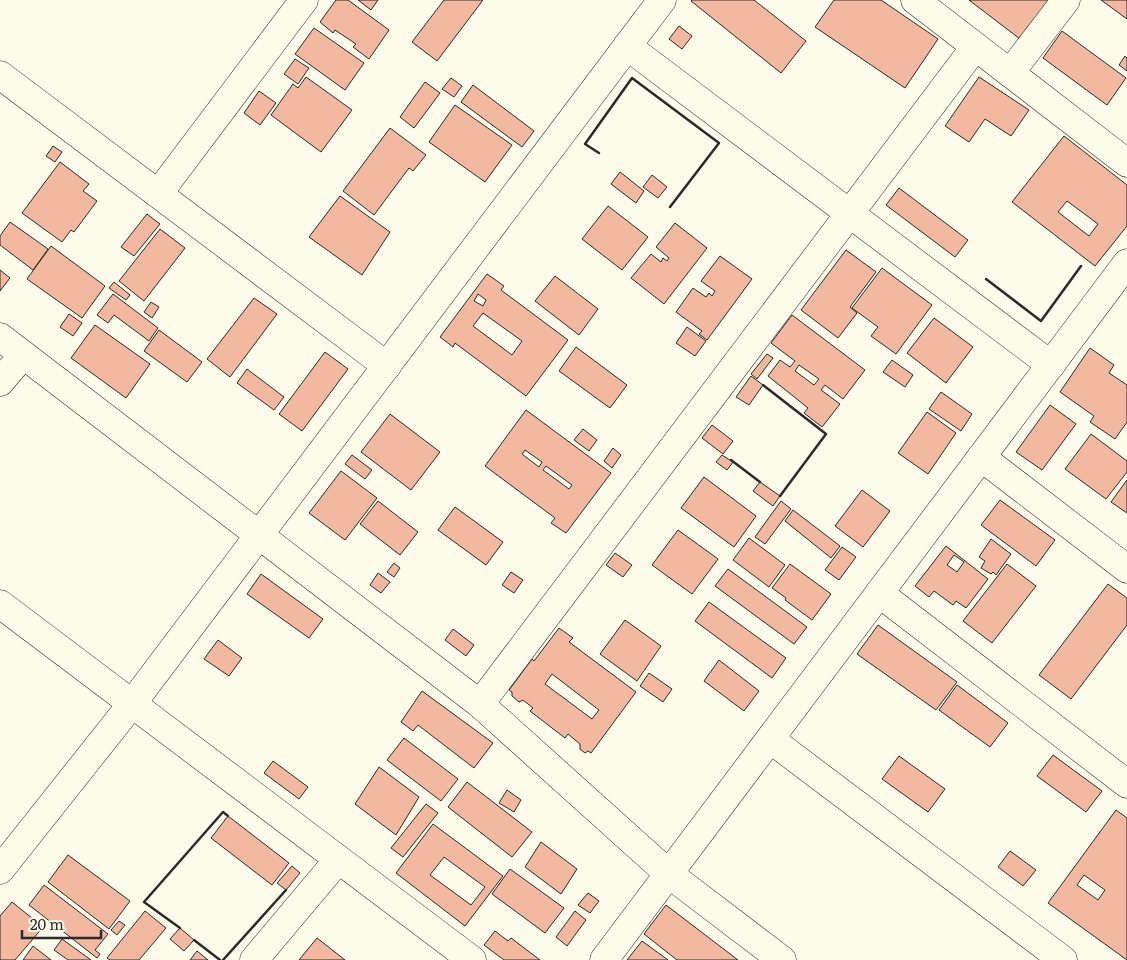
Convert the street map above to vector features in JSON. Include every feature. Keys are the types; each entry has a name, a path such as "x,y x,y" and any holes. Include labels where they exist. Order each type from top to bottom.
{"street":[{"path":"158,194 304,0"},
{"path":"0,870 131,705 662,0"},
{"path":"915,0 1127,163"},
{"path":"1010,73 1066,0"},
{"path":"627,46 1050,365"},
{"path":"480,704 976,46"},
{"path":"0,75 386,366"},
{"path":"604,960 1127,263"},
{"path":"0,337 480,704 668,874 782,960"},
{"path":"0,382 23,355"},
{"path":"981,457 1127,569"},
{"path":"880,593 1127,784"},
{"path":"0,604 131,705 472,960"},
{"path":"770,739 1063,960"},
{"path":"254,960 338,860"}],"building":[{"path":"336,0 348,0 389,30 369,59 353,47 356,44 335,30 333,33 320,22"},
{"path":"358,0 378,0 371,10"},
{"path":"444,0 483,0 437,61 412,42"},
{"path":"692,0 754,0 806,41 781,73"},
{"path":"834,0 881,0 938,39 905,88 815,27"},
{"path":"969,0 1050,0 1020,39"},
{"path":"1101,0 1127,0 1127,19"},
{"path":"679,26 692,36 682,49 669,39"},
{"path":"314,28 364,63 345,90 295,54"},
{"path":"1062,31 1126,78 1107,105 1043,58"},
{"path":"1125,56 1127,58 1127,71 1119,65"},
{"path":"295,59 309,68 298,84 284,74"},
{"path":"306,77 352,110 321,152 271,115 293,84 298,88"},
{"path":"979,77 1029,110 1011,136 985,119 969,142 945,126"},
{"path":"451,78 462,86 454,97 442,89"},
{"path":"425,82 440,93 414,128 400,117"},
{"path":"473,85 534,131 522,147 461,102"},
{"path":"259,91 276,103 260,125 244,113"},
{"path":"455,105 512,145 485,182 429,142"},
{"path":"390,128 426,155 413,171 409,168 374,215 343,191"},
{"path":"1064,136 1127,185 1127,226 1095,266 1012,202","holes":["1067,201 1098,224 1089,236 1058,212"]},
{"path":"53,146 62,152 55,162 46,156"},
{"path":"60,162 89,184 83,191 97,201 74,232 71,230 62,242 22,213"},
{"path":"620,172 644,191 636,203 611,184"},
{"path":"652,175 667,187 658,198 643,187"},
{"path":"899,188 968,240 955,257 886,205"},
{"path":"340,196 390,232 362,275 309,237"},
{"path":"608,206 648,237 622,270 582,239"},
{"path":"147,214 160,224 134,256 121,247"},
{"path":"10,222 48,249 33,270 0,245 0,236"},
{"path":"675,223 707,248 664,304 631,278 651,254 661,262 663,258 667,261 669,258 656,247"},
{"path":"160,229 185,248 144,301 119,281"},
{"path":"51,246 105,286 82,318 27,279"},
{"path":"846,250 876,272 850,307 857,313 838,338 801,310"},
{"path":"720,256 752,279 707,340 699,334 702,331 676,312 693,288 706,297 709,293 712,296 715,291 701,281"},
{"path":"882,268 932,305 896,354 871,336 878,327 852,308"},
{"path":"0,270 10,278 0,291"},
{"path":"487,274 504,286 501,290 568,340 526,396 455,343 453,347 440,337","holes":["478,294 486,300 483,306 474,301","483,313 522,341 512,355 473,326"]},
{"path":"555,276 598,309 579,335 535,301"},
{"path":"114,282 130,295 126,300 109,288"},
{"path":"113,294 158,328 149,341 114,315 108,323 97,315"},
{"path":"254,298 277,314 230,377 207,359"},
{"path":"151,302 159,307 152,318 144,312"},
{"path":"69,314 82,323 73,336 60,327"},
{"path":"792,315 865,370 843,399 825,385 821,390 840,404 822,427 804,413 808,408 768,376 780,360 790,367 795,361 771,343","holes":["799,365 819,379 814,385 795,371"]},
{"path":"934,318 973,347 946,383 907,353"},
{"path":"95,325 150,364 126,398 71,358"},
{"path":"687,327 706,341 695,356 676,343"},
{"path":"159,330 202,362 187,382 144,351"},
{"path":"576,347 627,385 610,408 559,371"},
{"path":"1090,348 1114,365 1109,373 1127,385 1127,422 1115,439 1090,422 1094,416 1060,392"},
{"path":"325,352 348,369 302,431 279,414"},
{"path":"767,354 773,358 757,379 751,374"},
{"path":"892,360 913,375 905,387 883,372"},
{"path":"247,369 284,397 274,410 237,383"},
{"path":"751,376 763,385 749,405 736,397"},
{"path":"941,392 972,414 961,431 929,409"},
{"path":"1050,405 1076,424 1042,470 1016,452"},
{"path":"526,410 611,473 566,533 551,523 555,518 485,466","holes":["525,450 542,462 539,467 522,454","546,466 572,485 569,489 543,470"]},
{"path":"927,412 956,433 928,474 898,453"},
{"path":"390,414 440,452 411,490 361,452"},
{"path":"712,425 733,441 723,454 702,438"},
{"path":"583,429 597,440 589,451 574,440"},
{"path":"1091,434 1127,461 1127,472 1106,499 1065,469"},
{"path":"613,448 621,455 612,468 604,461"},
{"path":"352,455 372,470 365,479 345,464"},
{"path":"722,455 733,462 727,470 716,462"},
{"path":"341,471 377,498 345,540 309,513"},
{"path":"704,477 756,516 734,547 681,508"},
{"path":"1127,480 1127,513 1111,502"},
{"path":"760,482 780,496 773,506 753,491"},
{"path":"862,490 890,511 863,547 835,526"},
{"path":"1000,500 1055,540 1036,566 981,525"},
{"path":"378,501 418,532 400,555 360,524"},
{"path":"781,501 791,509 765,544 755,537"},
{"path":"455,507 503,542 486,565 438,530"},
{"path":"793,510 840,546 831,558 785,521"},
{"path":"678,530 718,559 692,594 652,565"},
{"path":"749,538 785,565 769,587 733,560"},
{"path":"991,539 1011,554 996,575 981,568 985,561 979,557"},
{"path":"946,546 988,579 966,608 956,601 953,605 934,591 929,597 915,586","holes":["954,555 964,562 957,572 947,565"]},
{"path":"842,547 856,557 839,580 825,570"},
{"path":"615,553 632,565 623,577 606,565"},
{"path":"394,563 400,568 394,577 387,572"},
{"path":"790,564 831,594 812,620 772,588"},
{"path":"1007,564 1036,586 992,643 963,621"},
{"path":"728,569 807,627 794,644 715,586"},
{"path":"511,572 523,580 514,593 502,585"},
{"path":"378,573 390,582 381,593 370,585"},
{"path":"261,574 323,619 309,638 247,594"},
{"path":"1108,584 1127,598 1127,625 1071,699 1039,675"},
{"path":"709,602 786,658 772,678 695,621"},
{"path":"625,620 661,646 637,681 600,654"},
{"path":"878,625 957,682 936,710 857,654"},
{"path":"559,628 573,638 569,642 636,692 591,753 588,751 585,753 580,749 580,744 568,734 565,738 530,711 533,708 523,700 519,702 512,696 512,692 509,690 532,659 534,661","holes":["552,674 599,710 592,719 545,684"]},
{"path":"453,629 474,645 466,656 445,640"},
{"path":"218,640 242,658 229,676 204,659"},
{"path":"719,660 759,691 744,711 704,681"},
{"path":"649,673 672,689 663,702 640,686"},
{"path":"957,685 1008,723 990,747 939,710"},
{"path":"422,691 493,743 474,768 418,725 413,731 401,722"},
{"path":"404,738 458,779 441,801 387,760"},
{"path":"1053,755 1102,791 1086,812 1037,776"},
{"path":"899,756 945,789 928,812 882,779"},
{"path":"273,761 308,787 299,799 264,773"},
{"path":"379,767 419,797 396,835 355,804"},
{"path":"467,782 532,832 512,857 448,807"},
{"path":"507,790 521,800 514,812 499,803"},
{"path":"426,804 438,813 403,857 391,848"},
{"path":"1116,810 1127,818 1127,960 1048,903","holes":["1084,875 1105,890 1098,900 1077,885"]},
{"path":"228,816 289,863 272,885 211,838"},
{"path":"433,824 503,876 465,926 396,873","holes":["444,857 485,887 471,905 430,875"]},
{"path":"541,842 577,869 561,894 525,867"},
{"path":"1010,851 1036,870 1023,886 998,867"},
{"path":"68,855 130,901 109,929 48,882"},
{"path":"292,866 300,873 286,890 277,883"},
{"path":"510,869 564,908 545,933 492,894"},
{"path":"44,885 108,934 95,950 100,954 97,958 29,905"},
{"path":"588,893 599,901 590,913 578,905"},
{"path":"12,902 43,927 15,960 0,960 0,916"},
{"path":"666,905 738,960 677,960 644,934"},
{"path":"145,911 166,928 139,960 110,960 107,958"},
{"path":"575,911 586,920 567,946 556,937"},
{"path":"119,921 125,925 117,935 111,930"},
{"path":"180,928 194,940 184,951 170,939"},
{"path":"495,931 508,941 511,938 540,960 504,960 484,945"},
{"path":"317,938 345,960 299,960"},
{"path":"62,939 91,960 68,960 54,950"},
{"path":"642,941 668,960 627,960"},
{"path":"33,946 51,960 23,960"},
{"path":"197,951 208,960 190,960"}],"wall":[{"path":"599,153 585,144 632,78 719,143 670,207"},
{"path":"986,279 1041,321 1081,266"},
{"path":"763,385 826,434 780,496"},
{"path":"731,460 760,482"},
{"path":"180,928 144,902 223,812 228,816"},
{"path":"223,960 286,890"},
{"path":"194,940 220,960"}]}
